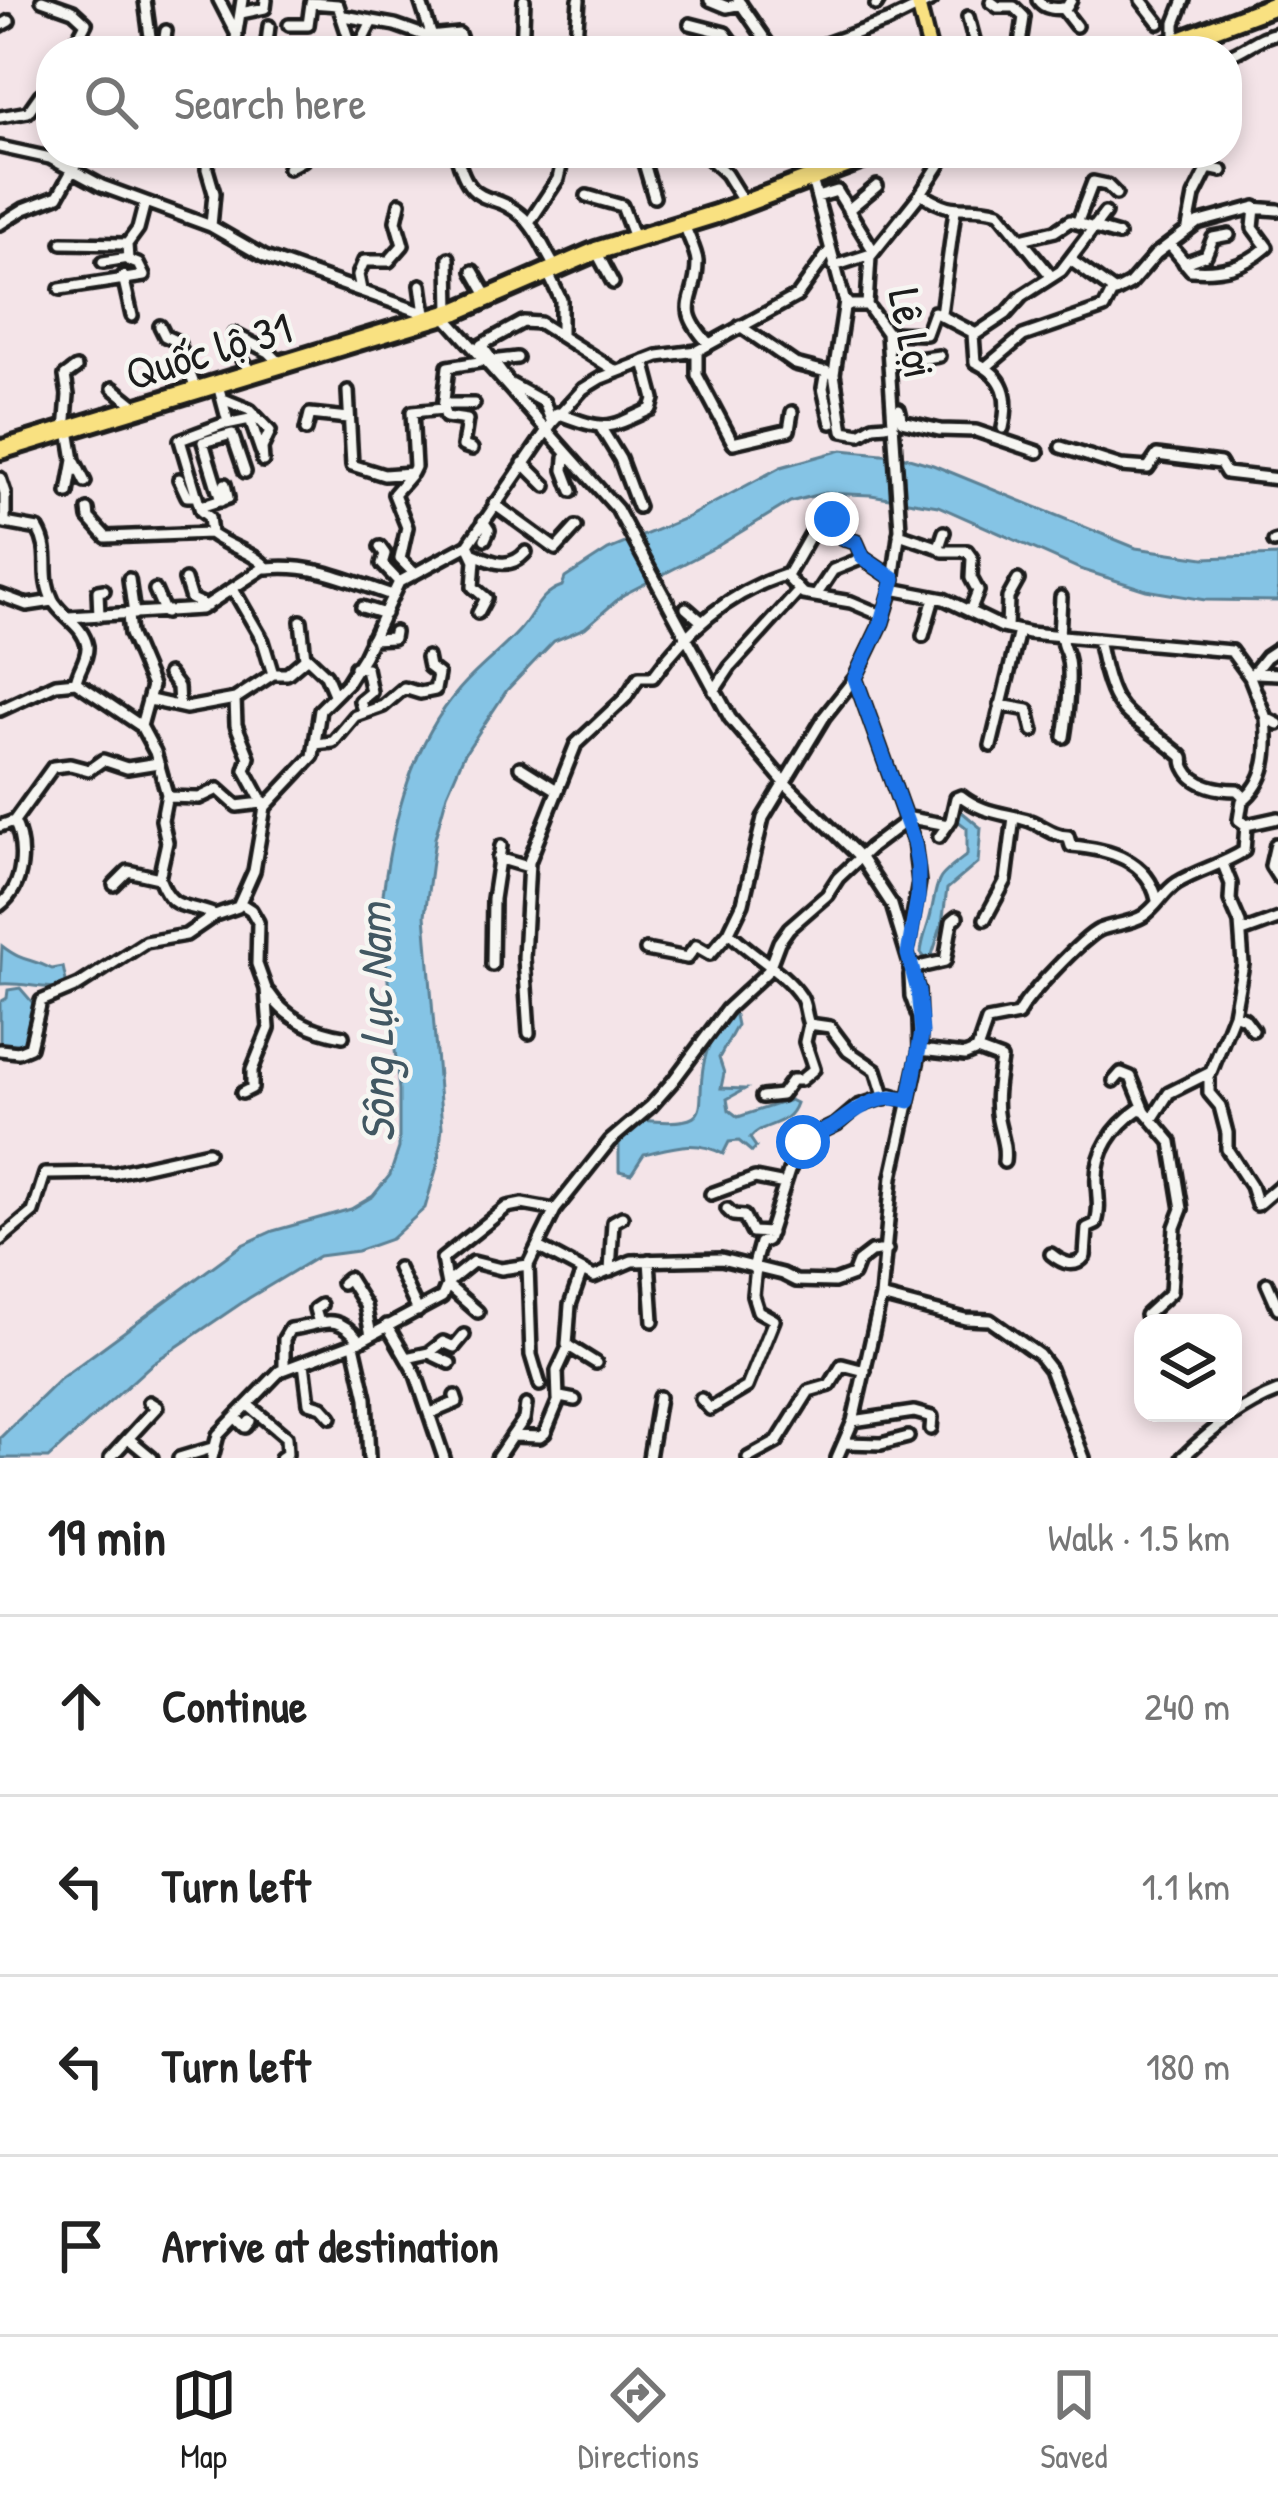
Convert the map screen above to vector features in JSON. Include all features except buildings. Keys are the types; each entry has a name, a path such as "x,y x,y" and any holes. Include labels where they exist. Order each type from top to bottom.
{"highway":[{"path":"1192,36 1278,4"},
{"name":"Quốc lộ 31","path":"0,450 196,392 221,392 249,367 336,353 490,299 596,251 744,203 831,168"}],"main road":[{"path":"923,2 930,36"}],"street":[{"path":"42,0 75,12 86,23 79,36"},
{"path":"145,0 150,36"},
{"path":"219,0 237,34"},
{"path":"237,34 242,0"},
{"path":"241,13 265,8 266,0"},
{"path":"420,0 432,36"},
{"path":"523,36 524,0"},
{"path":"576,36 579,0"},
{"path":"710,0 727,7 740,2 763,36"},
{"path":"1038,0 1047,8 1066,4 1076,26"},
{"path":"1141,0 1159,23"},
{"path":"1175,36 1174,23 1184,0"},
{"path":"842,36 923,2"},
{"path":"991,2 1014,7 1024,17 1021,36"},
{"path":"289,25 308,25 308,5 338,4 349,36"},
{"path":"344,16 428,36"},
{"path":"968,17 973,36"},
{"path":"364,36 372,21"},
{"path":"690,24 726,36"},
{"path":"267,36 268,26"},
{"path":"165,36 166,31"},
{"path":"1202,32 1204,36"},
{"path":"1242,51 1264,35 1278,33"},
{"path":"0,117 28,112 36,101"},
{"path":"0,147 36,155"},
{"path":"68,168 211,226 265,256 441,317"},
{"path":"207,168 214,194 211,226"},
{"path":"463,168 475,194 517,212 529,224 551,269 561,300 559,333 548,345"},
{"path":"529,224 561,168"},
{"path":"645,168 654,197"},
{"path":"720,168 744,203"},
{"path":"810,168 845,301 823,388 831,423"},
{"name":"Lê Lợi","path":"729,932 752,877 761,822 824,717 855,678 884,616 893,584 900,531 894,408 887,333 867,305 872,252 937,168"},
{"path":"986,367 1023,336 1100,310 1112,292 1130,284 1188,227 1194,196 1208,168 1222,171"},
{"path":"2,220 58,196 72,170"},
{"path":"1078,220 1093,182 1107,185 1116,194"},
{"path":"848,210 877,186"},
{"path":"817,197 837,191 872,252 834,266"},
{"path":"921,193 955,210 999,212 1051,276"},
{"path":"587,196 622,206 634,238"},
{"path":"128,258 127,244 138,229 145,202"},
{"path":"361,290 358,275 364,261 388,261 403,245 396,221 400,203"},
{"path":"1188,227 1256,208 1278,210"},
{"path":"1171,246 1191,271 1232,269 1267,247 1253,228 1256,208"},
{"path":"940,314 955,210"},
{"path":"973,334 1006,314 1022,296 1072,260 1106,214"},
{"path":"1022,239 1078,220 1118,235"},
{"path":"684,224 697,260 690,318 709,344"},
{"path":"1184,263 1206,256 1213,238 1229,235"},
{"path":"62,243 127,244"},
{"path":"478,613 487,598 473,585 471,549 483,521 549,425 583,389 616,370 698,351 797,296 830,250"},
{"path":"596,251 613,283"},
{"path":"60,289 144,275 128,258 103,262"},
{"path":"441,317 449,258"},
{"path":"1072,260 1112,292"},
{"path":"473,271 490,299"},
{"path":"123,276 132,316"},
{"path":"421,285 441,317 509,383 538,396 565,458 620,518"},
{"path":"845,301 867,305"},
{"path":"887,333 926,334 932,314 940,314 973,334"},
{"path":"616,370 540,323 523,322 482,345 486,361 549,425 617,509 730,718 785,783 861,858 892,905 908,954 910,996 922,1024 920,1050 892,1178 881,1297 854,1421 837,1458"},
{"path":"160,326 165,336 178,342 196,392"},
{"path":"740,326 795,364 830,372"},
{"path":"234,334 283,365"},
{"path":"973,334 974,362 1000,379 1009,402 1003,428"},
{"path":"698,351 699,380 733,443 789,430 792,412"},
{"path":"938,356 891,363 902,421 940,430 976,431 1038,452"},
{"path":"472,449 463,446 467,420 446,417 448,368 518,358"},
{"path":"562,415 601,428 652,407 644,361"},
{"path":"76,368 65,376 66,430 85,482"},
{"path":"830,372 844,433 860,434 886,424"},
{"path":"113,388 139,410"},
{"path":"348,391 352,465 376,474 412,473"},
{"path":"221,392 229,414 226,424"},
{"path":"210,532 209,517 198,502 180,440 250,419 262,456 270,431 250,410 221,392"},
{"path":"416,570 400,559 406,522 394,494 415,467 412,412 474,404"},
{"path":"306,430 310,414 348,418"},
{"path":"601,428 620,459 638,507"},
{"path":"221,501 202,442 232,434 245,472"},
{"path":"1061,447 1121,466 1148,468 1157,455 1220,463 1226,472 1278,479"},
{"path":"565,458 572,491"},
{"path":"68,493 74,460"},
{"path":"523,464 546,486"},
{"path":"0,478 5,493 2,527 35,528 46,542 44,573 53,601 87,646 76,682"},
{"path":"179,479 188,496 198,502 228,498 225,484"},
{"path":"494,504 556,549 576,527"},
{"path":"88,510 103,536 123,532 146,538 210,532 232,549 257,557 265,567"},
{"path":"502,527 516,516"},
{"path":"529,1033 524,958 528,867 576,744 625,698 639,677 652,677 700,621 764,581 788,576 811,534 832,519 844,539 856,542 863,558 893,584 1012,629 1231,651 1253,675 1266,718 1266,769 1257,787 1244,797 1239,820 1246,825"},
{"path":"483,521 489,530 485,539"},
{"path":"397,529 405,538"},
{"path":"900,531 971,555 971,578 978,591 970,610"},
{"path":"940,548 944,532"},
{"path":"380,547 385,554 383,565 399,582"},
{"path":"325,697 347,682 399,582 416,570 471,549 506,564 526,552"},
{"path":"411,556 416,570"},
{"path":"817,594 833,570 863,558"},
{"path":"69,617 208,606 265,567 342,574 392,595"},
{"path":"788,576 806,595 817,594 884,616"},
{"path":"127,615 129,579"},
{"path":"185,580 191,599 208,606"},
{"path":"992,746 1012,629 1008,598 1018,580"},
{"path":"739,581 746,594"},
{"path":"232,589 263,640 273,674"},
{"path":"100,616 98,591 104,590"},
{"path":"155,590 165,613"},
{"path":"714,691 800,590"},
{"path":"716,594 722,606"},
{"path":"0,595 27,605 53,601"},
{"path":"1060,596 1069,714 1064,737"},
{"path":"923,636 934,598"},
{"path":"125,599 132,641 152,683 141,727"},
{"path":"362,607 385,614"},
{"path":"686,608 700,621"},
{"path":"167,797 199,798 218,788 237,806 263,805 311,758 326,675 305,658 301,621"},
{"path":"371,639 393,638 394,632"},
{"path":"1098,639 1108,689 1133,722 1179,754 1191,776 1214,788 1237,790 1244,797"},
{"path":"1253,675 1278,649"},
{"path":"315,743 337,739 363,711 407,687 420,693 435,690 437,674 427,657"},
{"path":"150,700 191,708 235,699 273,674 284,676 305,658"},
{"path":"355,667 367,670 370,681 371,693 360,701 363,711"},
{"path":"168,674 178,687 179,706"},
{"path":"1253,675 1278,674"},
{"path":"855,678 914,842 919,882 908,954"},
{"path":"0,710 56,684 76,682 141,727 167,797 162,820 167,842 159,878 164,894 173,902 215,915"},
{"path":"0,1050 18,1052 30,1047 40,1002 79,985 146,942 186,934 240,903 254,871 263,805 245,770 249,757 236,725 235,699"},
{"path":"1000,705 1028,710 1033,731"},
{"path":"1266,718 1278,724"},
{"path":"0,826 14,821 55,766 89,770 103,760 130,768 158,763"},
{"path":"520,767 557,790"},
{"path":"939,837 958,796 980,808 1068,836 1071,846 1096,849 1140,866 1152,882 1157,901"},
{"path":"985,919 1006,880 1014,817"},
{"path":"1246,825 1278,818"},
{"path":"541,1385 531,1355 528,1265 555,1210 610,1141 673,1081 727,1009 769,969 785,933 861,858 906,819 947,825"},
{"path":"1264,820 1277,845 1271,866 1278,877"},
{"path":"0,904 9,898 19,871 22,839 14,821"},
{"path":"977,1050 987,1021 1018,1015 1020,1006 1044,987 1070,952 1100,930 1139,918 1180,881 1223,865 1246,849 1246,825"},
{"path":"492,965 500,852 528,867"},
{"path":"1223,865 1242,932 1243,964 1234,1014 1209,1075 1209,1093 1220,1106 1227,1148 1251,1186 1256,1205 1278,1187"},
{"path":"114,885 128,871 159,878"},
{"path":"240,903 258,922 257,964 266,989 269,1028 252,1070 252,1088 242,1093"},
{"path":"910,969 945,961 952,920 957,917"},
{"path":"1242,932 1278,920"},
{"path":"646,950 687,958 696,946 710,954 729,932 803,1000 809,1024 805,1042 814,1069 801,1080 792,1080 781,1095 762,1097"},
{"path":"266,989 293,1017 315,1030 343,1036"},
{"path":"1234,1014 1253,1030"},
{"path":"809,1024 830,1027 848,1052 876,1070 885,1099"},
{"path":"920,1050 965,1055 977,1050 1001,1061 996,1104 1006,1150 1004,1162"},
{"path":"1114,1082 1121,1073 1131,1077 1149,1114 1171,1142 1182,1214 1175,1227 1172,1292 1147,1314"},
{"path":"1149,1114 1168,1093 1209,1075"},
{"path":"701,1399 710,1408 745,1389 755,1369 774,1319 758,1311 753,1295 755,1252 770,1233 806,1138 837,1124 855,1107 893,1095 909,1101"},
{"path":"1051,1254 1068,1264 1085,1256 1088,1228 1099,1217 1096,1176 1100,1160 1116,1126 1139,1109 1149,1114"},
{"path":"0,1240 33,1213 44,1175 108,1174 208,1153"},
{"path":"711,1194 755,1178 785,1184"},
{"path":"478,1312 447,1284 442,1259 500,1210 518,1204 555,1210"},
{"path":"727,1209 744,1216 752,1232 770,1233"},
{"path":"610,1271 613,1222 622,1216"},
{"path":"538,1247 598,1276 632,1261 721,1259 796,1281 842,1281 854,1275 855,1265 871,1252 887,1250"},
{"path":"650,1260 653,1321"},
{"path":"178,1458 212,1453 218,1435 284,1368 362,1340 418,1311 442,1297 447,1284 473,1262 496,1269 528,1265"},
{"path":"398,1268 418,1311"},
{"path":"512,1436 542,1436 558,1400 556,1376 568,1347 568,1314 582,1271"},
{"path":"341,1283 348,1278 365,1305 362,1340 369,1458"},
{"path":"1267,1283 1278,1308"},
{"path":"881,1297 965,1319 990,1320 1039,1355 1050,1369 1084,1458"},
{"path":"319,1323 315,1308 321,1305"},
{"path":"284,1368 288,1331 335,1321 362,1340"},
{"path":"387,1325 431,1414 444,1458"},
{"path":"406,1358 429,1353 443,1342 454,1347 464,1335"},
{"path":"568,1347 596,1363"},
{"path":"429,1353 450,1363"},
{"path":"304,1364 309,1403 324,1408 331,1417"},
{"path":"748,1458 777,1442 809,1391 830,1385 840,1366 865,1371"},
{"path":"556,1376 571,1381"},
{"path":"1182,1458 1207,1434 1278,1392"},
{"path":"431,1414 457,1402 455,1396"},
{"path":"558,1400 567,1396 575,1400"},
{"path":"649,1458 659,1397"},
{"path":"110,1458 157,1407 149,1402"},
{"path":"248,1405 283,1431 288,1447 281,1458"},
{"path":"497,1458 524,1419 526,1405"},
{"path":"854,1421 917,1412 932,1417 931,1429"},
{"path":"236,1418 245,1426 250,1421"},
{"path":"846,1442 881,1444 908,1437"},
{"path":"129,1439 150,1458"}],"water":[{"name":"Sông Lục Nam","path":"842,450 902,456 933,465 1136,548 1204,558 1278,555 1278,601 1205,600 1146,590 1080,569 938,506 824,493 790,502 623,595 585,628 554,641 507,690 464,755 435,838 425,915 442,1127 425,1208 391,1239 357,1251 319,1256 249,1298 153,1363 48,1458 0,1458 0,1438 60,1379 242,1245 351,1209 373,1196 390,1175 399,1148 399,1090 381,910 385,881 414,766 440,714 458,691 518,632 547,594 608,550 686,518 781,467"},
{"path":"959,804 981,828 978,863 947,889 942,924 931,958 925,958 921,953 937,885 967,855 967,828 954,818"},
{"path":"2,946 52,969 63,967 67,986 0,984"},
{"path":"20,988 33,1003 30,1042 22,1049 0,1046 0,1002 7,998 8,990"},
{"path":"734,1011 737,1025 719,1058 724,1073 721,1088 745,1089 727,1099 729,1110 738,1117 790,1100 796,1103 792,1111 750,1138 756,1147 752,1152 739,1141 729,1142 723,1154 703,1147 675,1147 644,1154 631,1174 619,1171 619,1135 641,1120 668,1122 695,1116 700,1109 707,1051"}],"route":[{"path":"803,1142 837,1124 855,1107 891,1095 909,1101 922,1032 908,954 919,882 914,842 855,678 882,622 894,579 863,558 856,542 844,539 832,519"}]}
